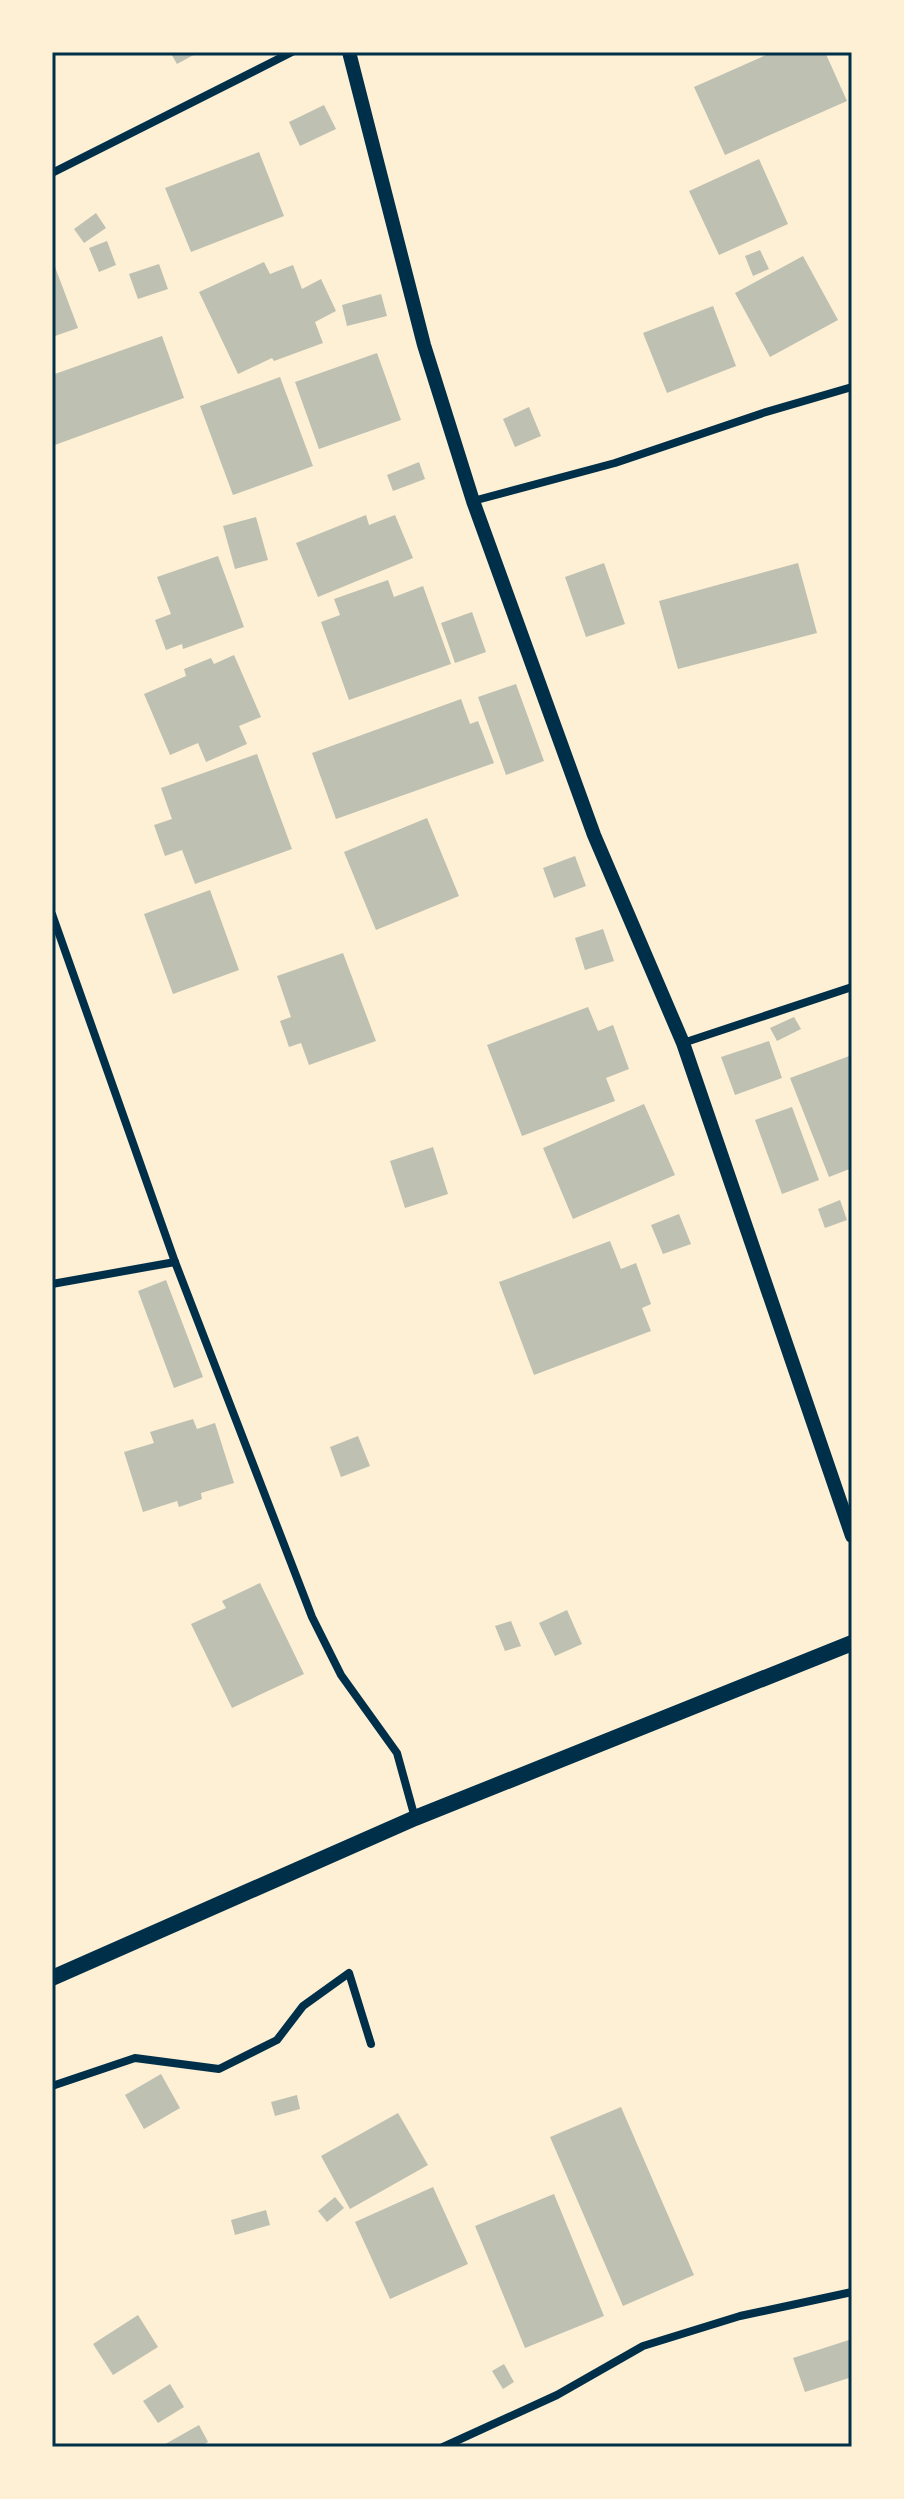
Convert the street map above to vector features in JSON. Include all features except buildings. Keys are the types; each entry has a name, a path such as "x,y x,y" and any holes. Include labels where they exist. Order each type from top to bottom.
{"main road":[{"path":"52,1978 415,1818 852,1643"}],"street":[{"path":"52,173 292,52"},
{"path":"349,52 424,345 473,501 594,835 683,1043 852,1536"},
{"path":"473,501 615,463 852,387"},
{"path":"52,914 175,1262 312,1617 341,1675 397,1753 415,1818"},
{"path":"683,1043 852,987"},
{"path":"52,1284 175,1262"},
{"path":"52,2086 135,2058 219,2069 277,2040 303,2006 349,1973 371,2044"},
{"path":"443,2447 557,2395 643,2346 740,2316 852,2292"}]}
